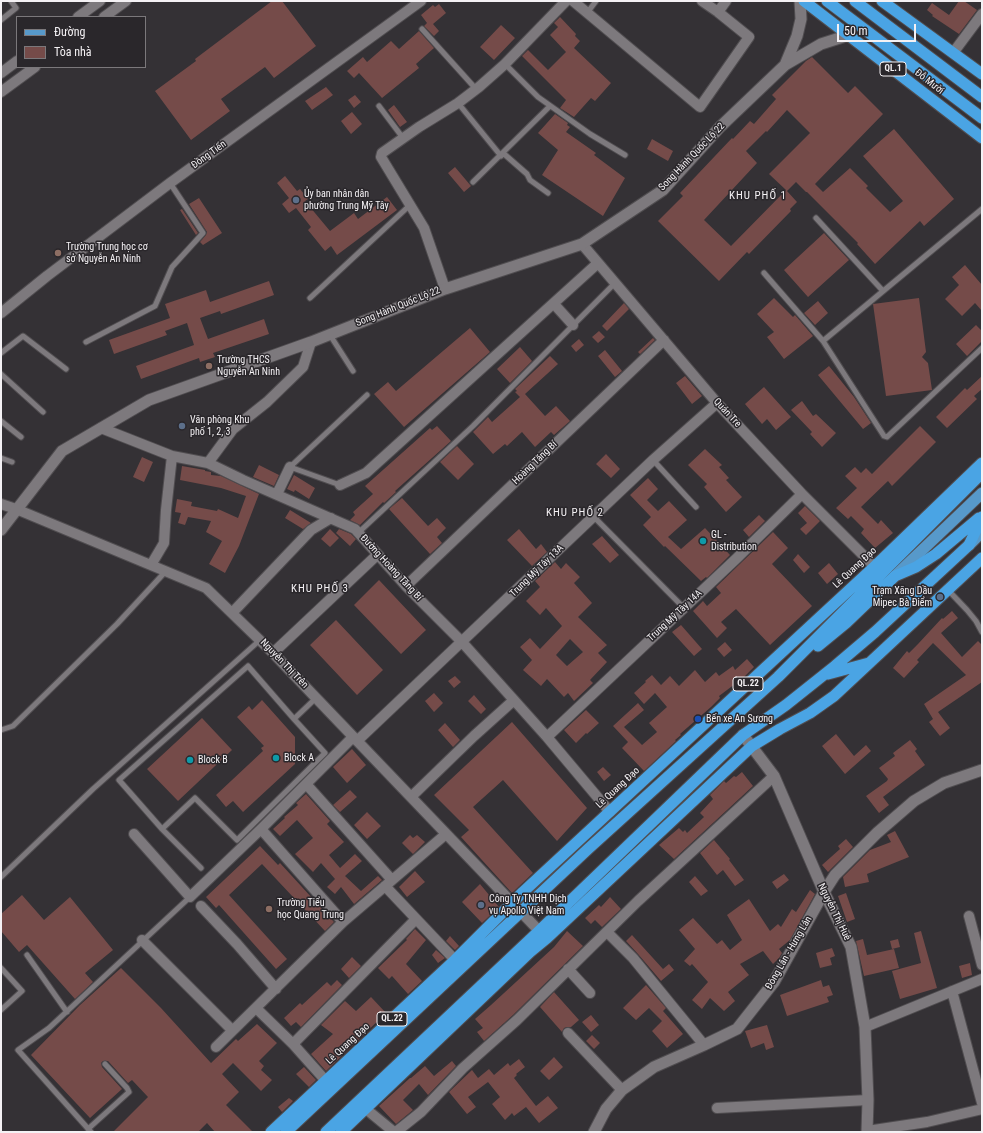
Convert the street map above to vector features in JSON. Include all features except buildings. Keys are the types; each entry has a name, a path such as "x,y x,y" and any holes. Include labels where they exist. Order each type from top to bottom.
{"highway":[{"name":"Đỗ Mười","path":"804,1 982,138"},
{"path":"812,1 831,4"},
{"path":"855,1 982,97"},
{"path":"882,1 982,74"},
{"name":"QL.1","path":"831,4 982,118"},
{"name":"Lê Quang Đạo","path":"286,1132 522,913 588,849 778,676 982,463"},
{"name":"Lê Quang Đạo","path":"271,1132 455,960 610,812 878,570 982,473"},
{"name":"Lê Quang Đạo","path":"778,676 846,623 895,576 916,567 936,554 982,516"},
{"name":"Lê Quang Đạo","path":"341,1132 530,952 543,935 743,735 786,705 823,676 875,632 969,545 982,516"},
{"name":"Lê Quang Đạo","path":"326,1132 752,746 810,713 834,696 982,558"},
{"path":"823,676 870,662"},
{"path":"579,841 588,849"}],"main road":[{"path":"895,576 982,493"},
{"path":"969,545 982,532"}],"street":[{"path":"79,16 100,1"},
{"path":"105,16 126,1"},
{"name":"Đồng Tiến","path":"1,313 47,276 170,183 421,1"},
{"path":"445,289 424,228 381,157 382,153 458,103 476,89 505,64 566,1"},
{"path":"573,1 700,107 748,38 718,12 702,1"},
{"path":"718,12 726,1"},
{"path":"785,65 797,36 801,19 800,1"},
{"path":"953,53 982,14"},
{"path":"785,65 821,44 849,35"},
{"path":"1,73 16,62"},
{"name":"Song Hành Quốc Lộ 22","path":"1,530 62,451 149,400 330,335 445,289 582,244 663,190 720,127 785,65"},
{"path":"1,92 34,68"},
{"name":"Quán Tre","path":"582,244 717,403 802,494 878,570"},
{"path":"340,485 366,473 598,263"},
{"path":"554,304 573,325"},
{"name":"Hoàng Tăng Bí","path":"406,586 664,340"},
{"path":"208,463 233,429 267,402 303,367 311,342"},
{"name":"Trung Mỹ Tây 13A","path":"190,896 355,739 462,642 594,518 653,460 717,403"},
{"name":"Đường Hoàng Tăng Bí","path":"100,428 172,456 208,463 355,529 406,586 462,642 547,737 610,812"},
{"path":"151,565 164,543 172,456"},
{"path":"276,494 290,467"},
{"name":"Trung Mỹ Tây 14A","path":"547,737 802,494"},
{"name":"Nguyễn Thị Trên","path":"1,504 206,588 273,653 543,935"},
{"path":"232,613 311,530 331,518"},
{"path":"273,653 377,555"},
{"path":"411,797 474,736 514,700"},
{"name":"Nguyễn Thị Huê","path":"743,735 774,776 824,892 851,947 865,1027 868,1100 867,1132"},
{"name":"Đông Lân - Hưng Lân","path":"594,1132 606,1109 622,1090 654,1067 704,1045 737,1028 774,982 835,874 877,833 914,801 944,783 982,770"},
{"path":"366,1109 395,1132 421,1112 463,1068 517,1020 638,901 774,776"},
{"path":"307,785 416,918 455,960"},
{"path":"261,829 343,922"},
{"path":"134,834 190,896"},
{"path":"216,1047 343,922 446,834"},
{"path":"201,906 276,988"},
{"path":"969,916 982,965"},
{"path":"293,1044 416,918"},
{"path":"607,932 634,958 704,1045"},
{"path":"142,940 232,1030"},
{"path":"568,969 590,993"},
{"path":"865,1027 982,979"},
{"path":"952,991 982,1103"},
{"path":"256,1008 293,1044 326,1081"},
{"path":"568,1033 622,1090"},
{"path":"717,1108 868,1100"},
{"path":"867,1132 927,1122 982,1109"}],"lane":[{"path":"1,20 16,8 11,1"},
{"path":"587,13 596,1"},
{"path":"422,29 476,89"},
{"path":"505,64 550,106 590,134 625,155"},
{"path":"458,103 502,154 527,174 530,180 548,193"},
{"path":"379,106 403,138"},
{"path":"473,182 550,106"},
{"path":"86,342 155,306 172,267 203,233 170,183"},
{"path":"310,298 410,205"},
{"path":"823,341 982,209"},
{"path":"816,218 883,291"},
{"path":"764,273 823,341 884,436 887,437 982,348"},
{"path":"358,533 473,426 615,283"},
{"path":"330,335 353,371"},
{"path":"1,353 23,336 66,368"},
{"path":"1,374 43,412"},
{"path":"340,485 290,467 368,395"},
{"path":"1,421 21,437"},
{"path":"1,458 12,462"},
{"path":"653,460 696,507"},
{"path":"594,518 684,608"},
{"path":"1,730 13,726 116,624 166,571"},
{"path":"948,590 968,610 982,632"},
{"path":"1,877 93,789 260,640"},
{"path":"162,829 195,798 236,840 325,753 248,666 119,780 162,829 201,868"},
{"path":"294,719 316,698"},
{"path":"105,1064 129,1092 90,1130 18,1050 49,1028 67,1012 190,896"},
{"path":"26,954 67,1012"},
{"path":"1,968 22,991 1,1010"}],"place":[{"name":"Ủy ban nhân dân phường Trung Mỹ Tây","path":"296,200"},
{"name":"Trường Trung học cơ sở Nguyễn An Ninh","path":"58,253"},
{"name":"Trường THCS Nguyễn An Ninh","path":"209,366"},
{"name":"Văn phòng Khu phố 1, 2, 3","path":"182,426"},
{"name":"GL - Distribution","path":"703,541"},
{"name":"Trạm Xăng Dầu Mipec Bà Điểm","path":"940,597"},
{"name":"Bến xe An Sương","path":"698,719"},
{"name":"Block A","path":"276,758"},
{"name":"Block B","path":"190,760"},
{"name":"Công Ty TNHH Dịch vụ Apollo Việt Nam","path":"481,905"},
{"name":"Trường Tiểu học Quang Trung","path":"269,909"}],"district":[{"name":"KHU PHỐ 1","path":"758,196"},
{"name":"KHU PHỐ 2","path":"575,513"},
{"name":"KHU PHỐ 3","path":"320,589"}]}
